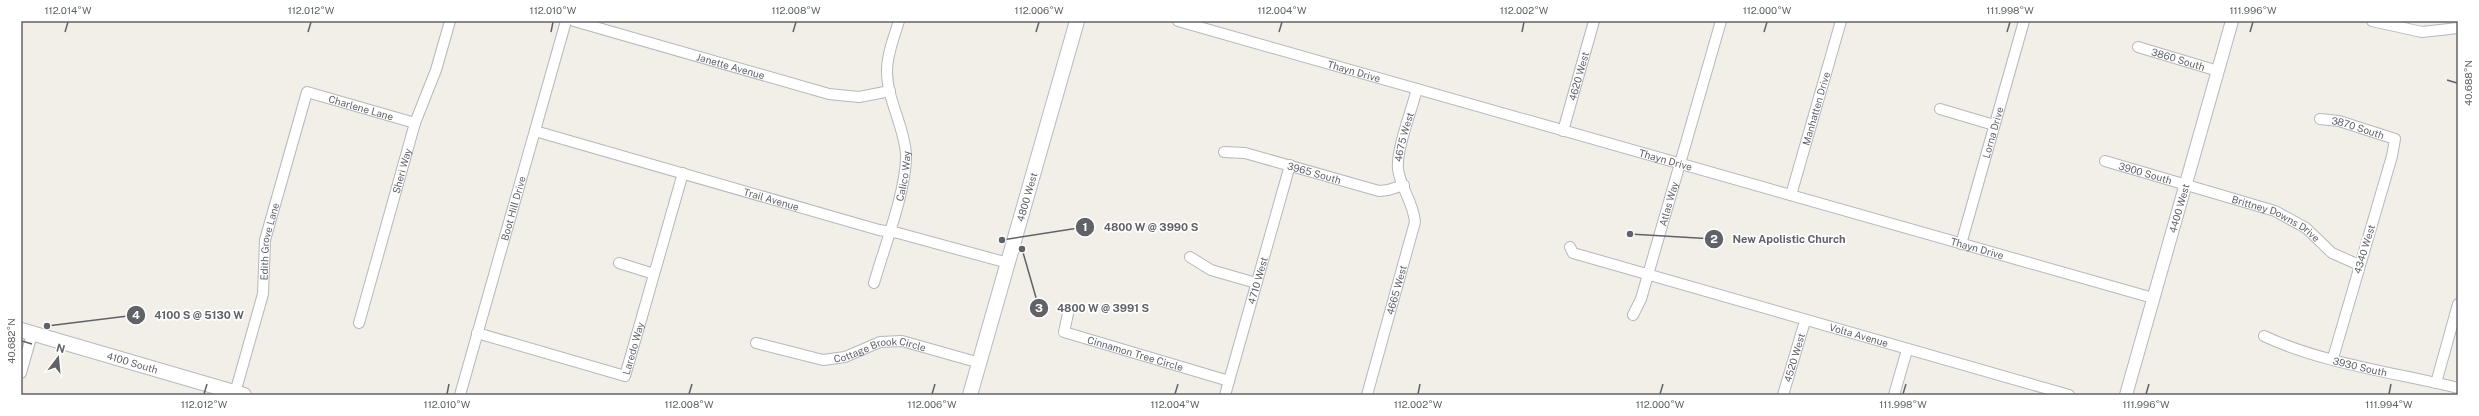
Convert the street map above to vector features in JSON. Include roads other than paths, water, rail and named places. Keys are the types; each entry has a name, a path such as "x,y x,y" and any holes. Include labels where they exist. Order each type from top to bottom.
{"main road":[{"name":"4800 West","path":"970,395 1077,21"},
{"name":"4100 South","path":"27,332 239,394"}],"street":[{"name":"Sheri Way","path":"359,323 415,123 436,70 450,21"},
{"name":"Boot Hill Drive","path":"460,395 566,21"},
{"name":"Janette Avenue","path":"574,21 829,94 859,97 890,91"},
{"name":"Calico Way","path":"874,283 902,187 906,162 904,140 890,91 888,60 899,21"},
{"name":"Thayn Drive","path":"1178,21 1211,25 1417,89 2153,298"},
{"name":"4620 West","path":"1563,130 1594,21"},
{"name":"Atlas Way","path":"1633,316 1642,300 1721,21"},
{"name":"Manhatten Drive","path":"1791,195 1841,21"},
{"name":"Lorna Drive","path":"1961,244 2024,21"},
{"name":"4400 West","path":"2126,395 2232,21"},
{"path":"2372,21 2422,32 2458,28"},
{"name":"3860 South","path":"2138,47 2218,71"},
{"name":"4675 West","path":"1404,185 1399,175 1398,160 1417,89"},
{"name":"Charlene Lane","path":"307,92 415,123"},
{"name":"Edith Grove Lane","path":"239,394 263,294 265,240 307,92"},
{"path":"1940,109 1994,125"},
{"name":"3870 South","path":"2320,119 2339,121 2395,139"},
{"name":"Trail Avenue","path":"535,131 1008,264"},
{"name":"4340 West","path":"2333,358 2392,156 2395,139"},
{"name":"3965 South","path":"1224,152 1245,153 1379,191 1404,185"},
{"name":"3900 South","path":"2105,161 2185,185"},
{"name":"4710 West","path":"1225,395 1290,165"},
{"name":"Laredo Way","path":"477,333 625,376 683,173"},
{"name":"4665 West","path":"1367,395 1415,222 1413,208 1404,185"},
{"name":"Brittney Downs Drive","path":"2185,185 2275,211 2291,218 2306,228 2332,253 2359,265"},
{"name":"Volta Avenue","path":"1570,247 1573,253 1805,321 2069,395"},
{"path":"1190,257 1211,270 1256,283"},
{"path":"619,263 654,274"},
{"path":"2436,383 2458,304"},
{"name":"Cinnamon Tree Circle","path":"1069,309 1064,332 1229,381"},
{"name":"4520 West","path":"1783,395 1805,321"},
{"path":"21,373 27,332"},
{"name":"3930 South","path":"2264,336 2281,344 2333,358 2458,388"},
{"name":"Cottage Brook Circle","path":"756,343 823,360 845,357 880,342 902,341 980,363"},
{"path":"1894,395 1907,350"}],"place":[{"name":"New Apolistic Church","path":"1630,234"},
{"name":"4800 W @ 3990 S","path":"1002,240"},
{"name":"4800 W @ 3991 S","path":"1022,249"},
{"name":"4100 S @ 5130 W","path":"47,326"}]}
